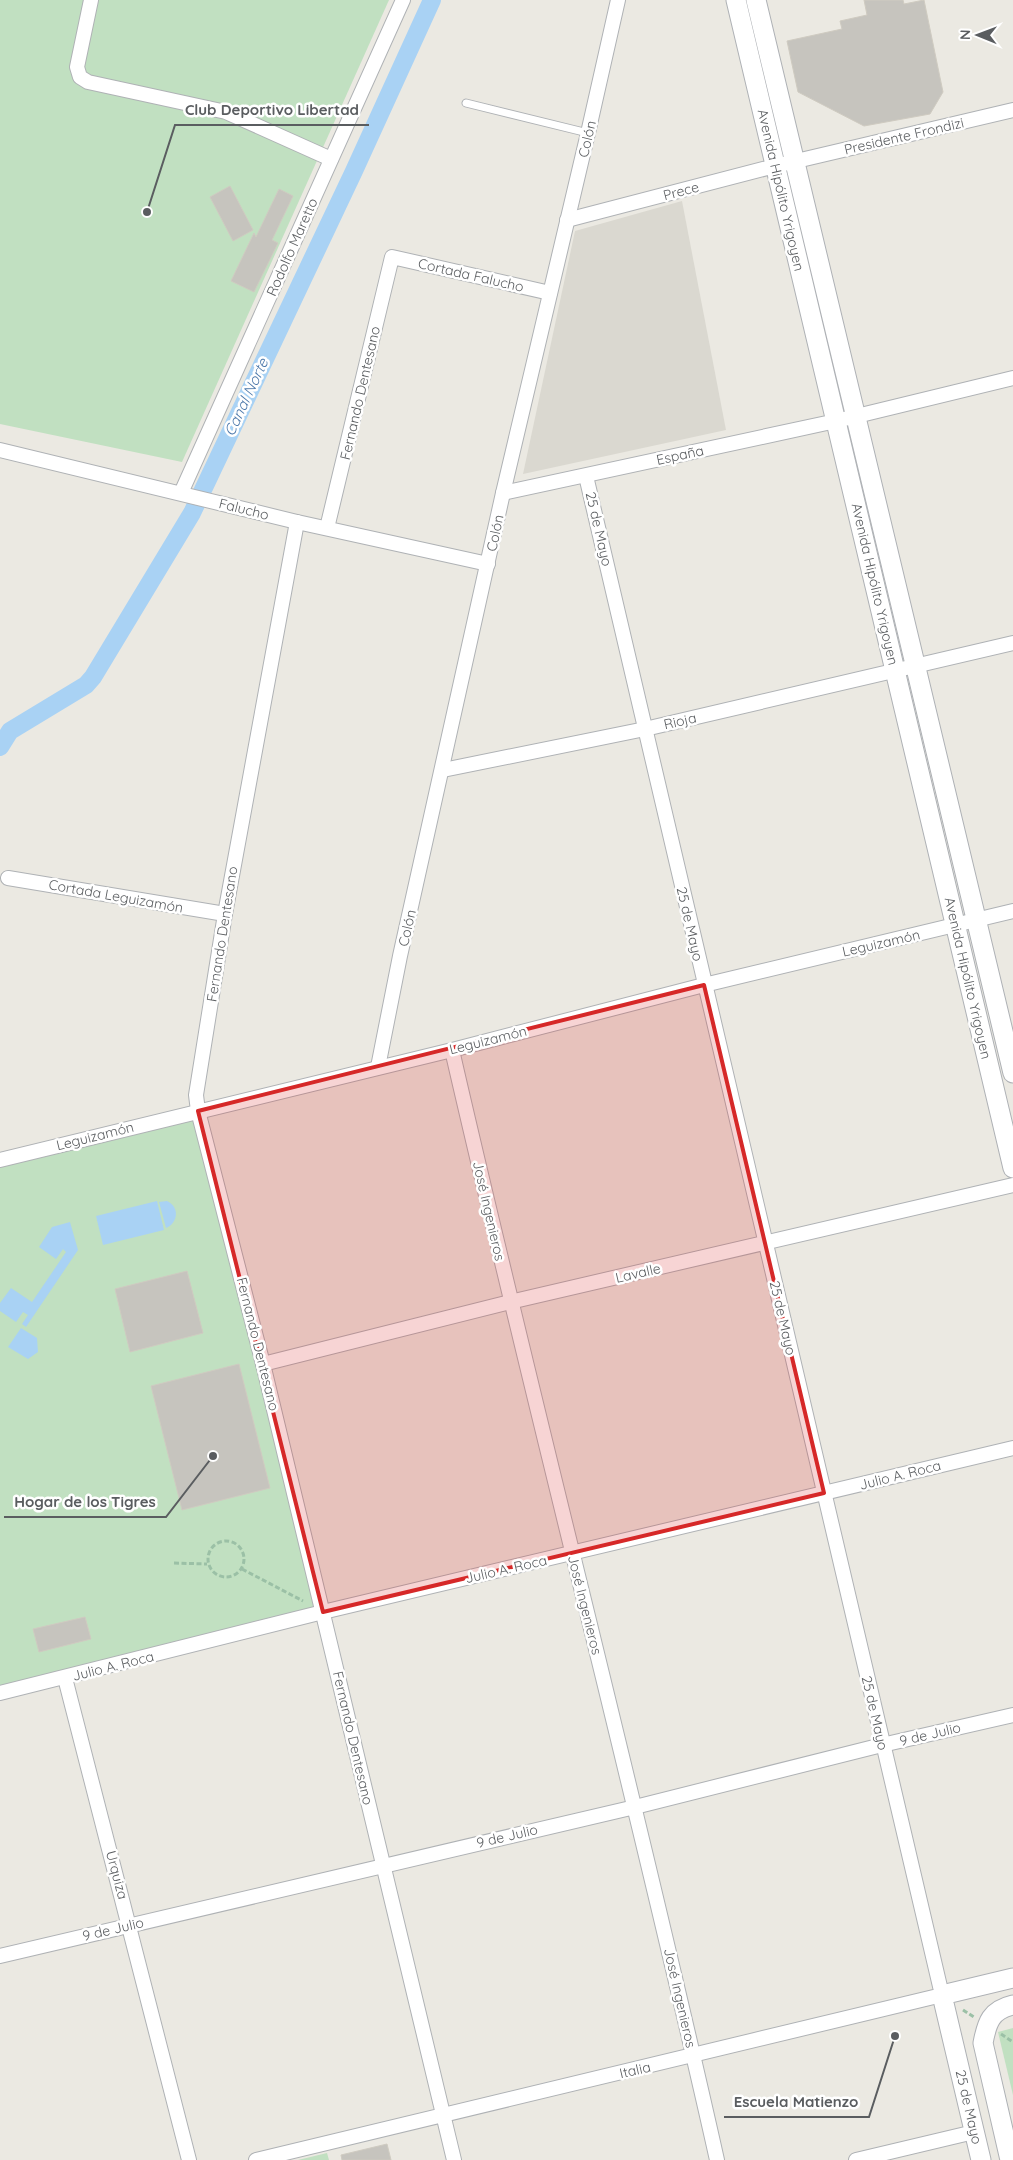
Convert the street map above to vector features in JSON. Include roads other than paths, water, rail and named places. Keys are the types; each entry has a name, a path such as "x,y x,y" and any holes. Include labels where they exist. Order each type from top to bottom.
{"street":[{"path":"91,0 77,67 80,77 88,82 226,112 331,159"},
{"name":"Rodolfo Maretto","path":"181,493 403,0"},
{"name":"Colón","path":"378,1068 400,956 443,770 503,493 618,0"},
{"name":"Avenida Hipólito Yrigoyen","path":"736,0 1013,1168"},
{"name":"Avenida Hipólito Yrigoyen","path":"756,0 1013,1073"},
{"name":"Presidente Frondizi","path":"795,162 1013,110"},
{"name":"Prece","path":"567,220 795,162"},
{"name":"Cortada Falucho","path":"392,257 550,294"},
{"name":"Fernando Dentesano","path":"327,528 392,257"},
{"name":"España","path":"503,493 836,421 1013,378"},
{"name":"Falucho","path":"0,450 297,522 488,564"},
{"name":"25 de Mayo","path":"586,476 882,1745 981,2160"},
{"name":"Fernando Dentesano","path":"297,522 224,914 196,1095 198,1111 263,1364 454,2160"},
{"name":"Rioja","path":"443,770 646,729 1013,643"},
{"name":"Cortada Leguizamón","path":"8,878 224,914"},
{"name":"Leguizamón","path":"0,1160 452,1050 704,985 1013,911"},
{"name":"José Ingenieros","path":"452,1050 510,1302 635,1806 717,2160"},
{"name":"Lavalle","path":"263,1364 510,1302 1013,1185"},
{"name":"Julio A. Roca","path":"0,1693 323,1612 1013,1448"},
{"name":"Urquiza","path":"65,1678 189,2160"},
{"name":"9 de Julio","path":"0,1956 1013,1715"},
{"name":"Italia","path":"256,2160 1013,1978"},
{"name":"25 de Mayo","path":"1010,2160 983,2043 986,2026 993,2014 1013,2005"},
{"path":"856,2160 974,2132"}],"lane":[{"path":"466,103 588,133"}],"water":[{"path":"157,1201 164,1230 103,1245 96,1216"},
{"path":"167,1201 174,1207 176,1215 173,1223 166,1228 159,1202"},
{"path":"70,1222 78,1250 26,1327 22,1324 28,1315 23,1312 16,1322 0,1311 0,1303 11,1288 32,1302 66,1252 63,1249 56,1259 39,1247 52,1227"},
{"path":"21,1328 37,1338 38,1352 28,1359 8,1347"}],"waterway":[{"name":"Canal Norte","path":"0,747 10,731 86,685 93,677 192,513 354,171 432,0"}],"place":[{"name":"Club Deportivo Libertad","path":"147,212"},
{"name":"Hogar de los Tigres","path":"213,1456"},
{"name":"Escuela Matienzo","path":"895,2036"}]}
